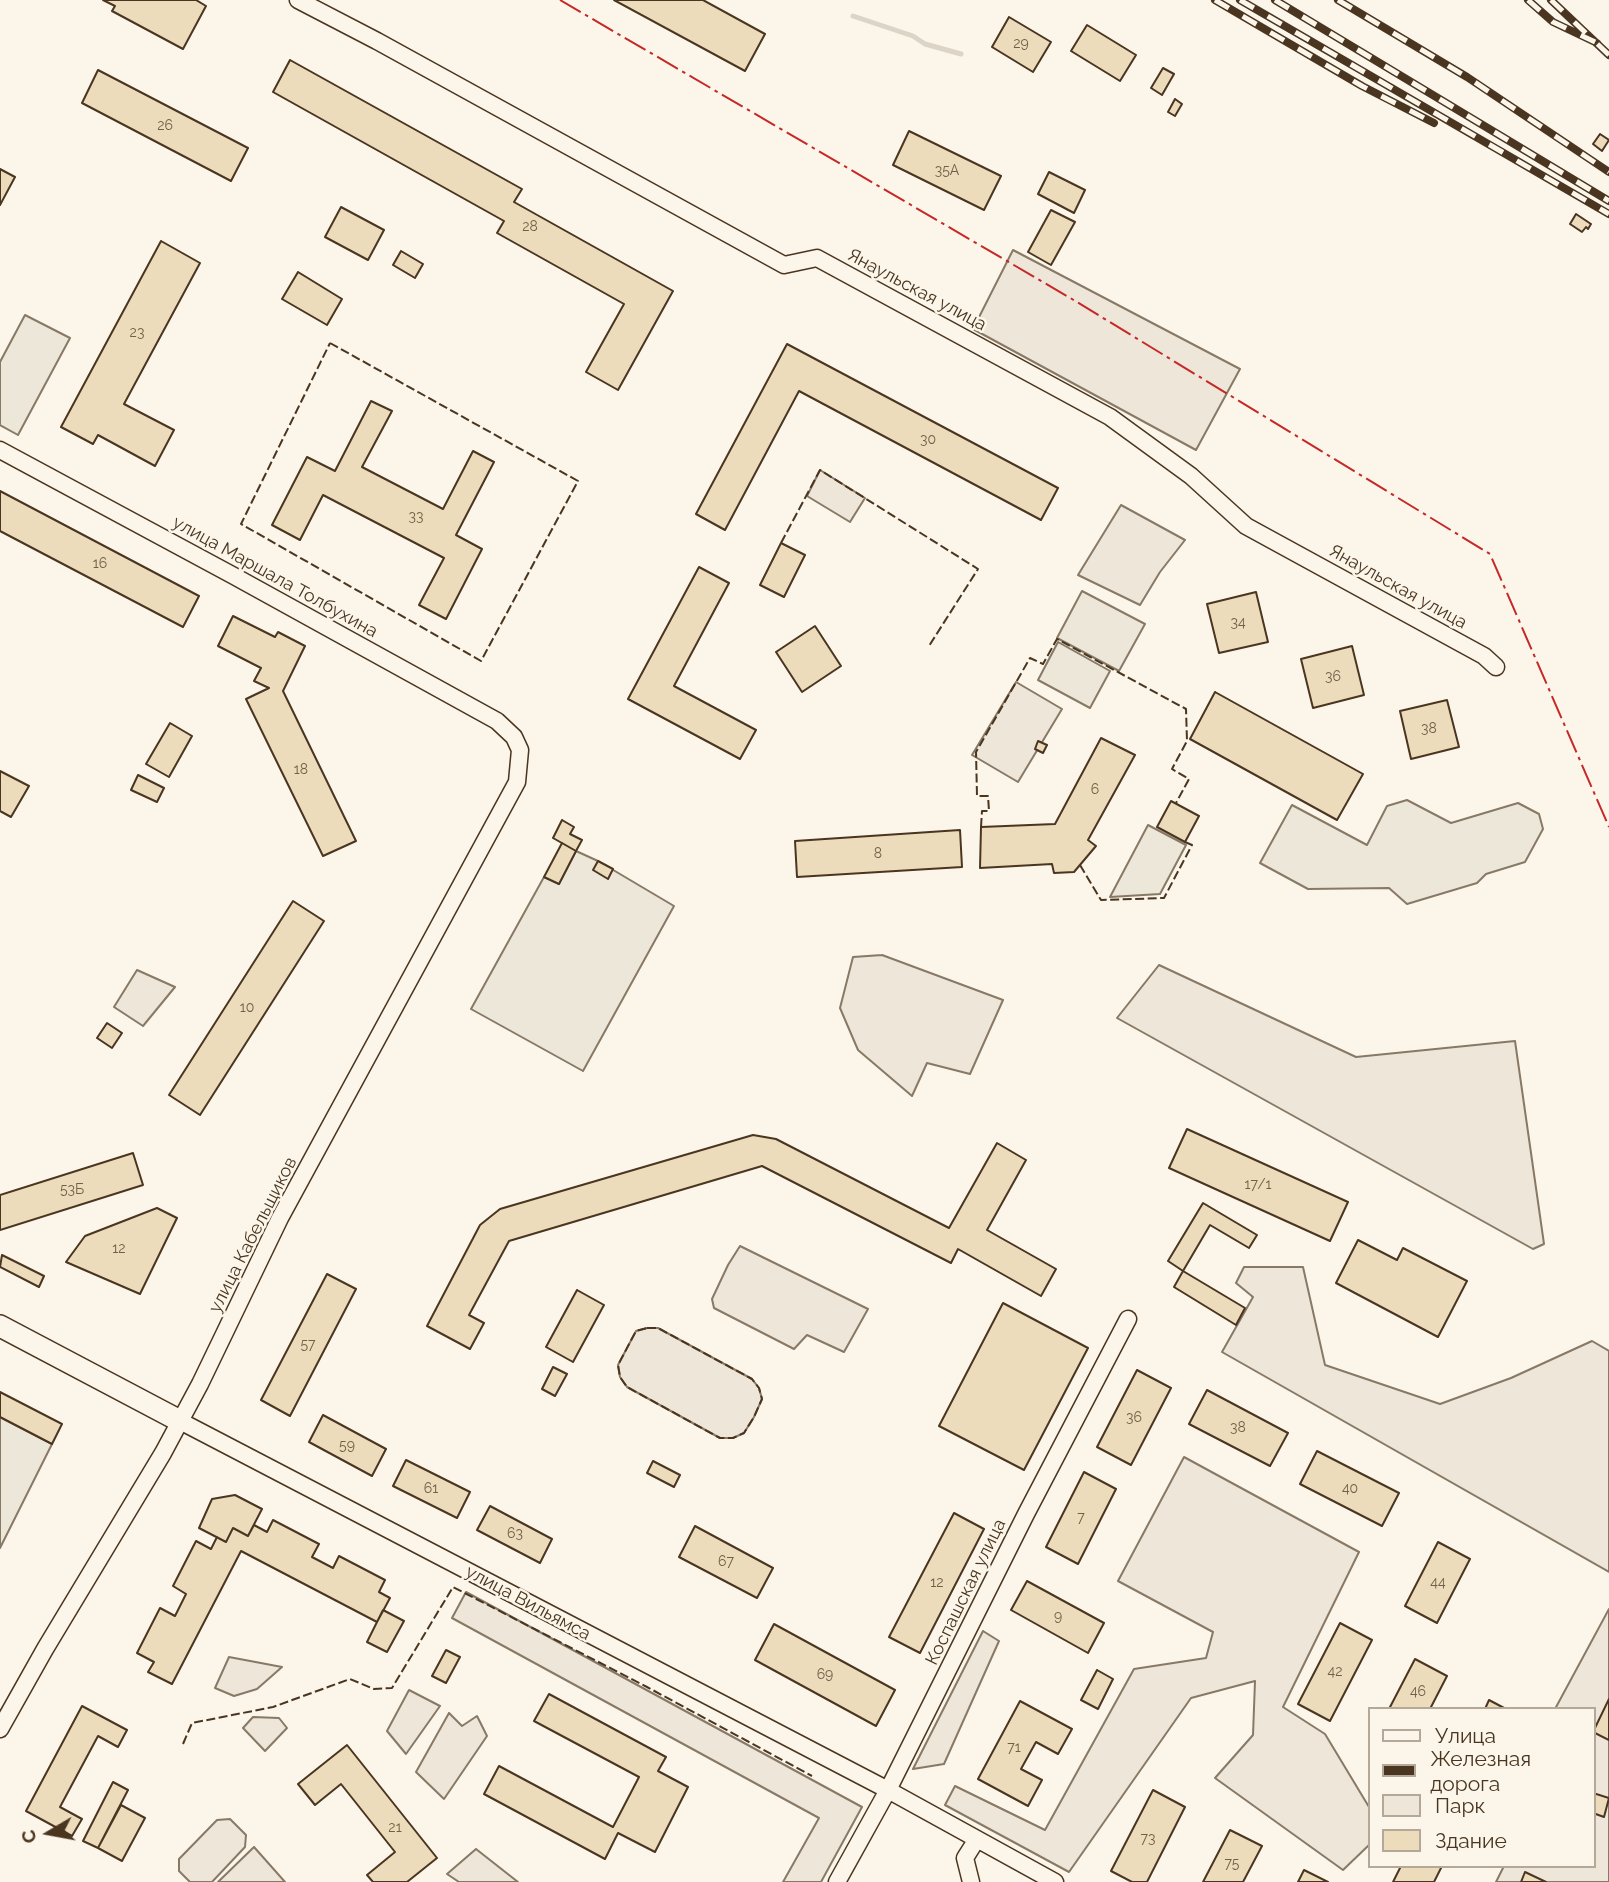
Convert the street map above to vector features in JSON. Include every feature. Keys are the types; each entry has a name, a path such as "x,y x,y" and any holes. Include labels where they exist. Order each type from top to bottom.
{"street":[{"name":"Янаульская улица","path":"298,0 784,265 817,258 1110,417 1191,476 1246,526 1484,656 1496,667"},
{"name":"улица Маршала Толбухина","path":"0,450 497,721 514,737 520,750"},
{"name":"улица Кабельщиков","path":"0,1729 5,1712 163,1453 200,1384 280,1218 517,782 520,750"},
{"name":"Коспашская улица","path":"837,1882 888,1790 1026,1514 1128,1319"},
{"name":"улица Вильямса","path":"0,1326 888,1790 1055,1882"},
{"path":"971,1882 965,1858 977,1839"}],"green space":[{"path":"1013,250 1240,369 1196,450 973,329"},
{"path":"820,470 865,498 850,522 807,496"},
{"path":"1121,505 1185,540 1160,572 1140,605 1078,575"},
{"path":"1016,682 1062,709 1018,782 972,755"},
{"path":"882,955 1003,1000 970,1074 927,1063 912,1096 858,1050 840,1008 853,957"},
{"path":"1159,965 1356,1057 1515,1041 1544,1244 1533,1249 1117,1018"},
{"path":"137,970 175,987 143,1026 114,1007"},
{"path":"740,1246 868,1309 844,1352 807,1335 794,1349 714,1308 712,1299"},
{"path":"1244,1267 1303,1267 1325,1365 1440,1404 1511,1378 1592,1341 1609,1351 1609,1572 1222,1352 1253,1297 1236,1283"},
{"path":"658,1328 752,1379 759,1388 762,1399 744,1433 733,1438 720,1438 627,1387 620,1377 618,1365 636,1331"},
{"path":"1184,1457 1359,1552 1283,1707 1325,1734 1368,1805 1368,1846 1343,1870 1215,1778 1253,1735 1255,1681 1191,1698 1069,1872 945,1805 955,1786 1045,1830 1134,1669 1206,1658 1213,1632 1118,1581"},
{"path":"466,1592 862,1807 821,1882 783,1882 819,1818 452,1618"},
{"path":"1609,1609 1609,1882 1496,1882 1503,1868 1595,1868 1595,1707 1556,1707"},
{"path":"983,1631 999,1641 944,1764 913,1769"},
{"path":"229,1657 282,1667 257,1689 234,1696 215,1688"},
{"path":"409,1690 440,1706 406,1754 387,1731"},
{"path":"449,1713 462,1726 477,1716 487,1736 444,1799 416,1772"},
{"path":"253,1717 279,1718 287,1728 265,1751 243,1728"},
{"path":"230,1819 246,1835 245,1847 212,1882 190,1882 179,1871 179,1859 217,1820"},
{"path":"254,1847 285,1882 218,1882"},
{"path":"476,1849 518,1882 459,1882 447,1874"}],"shaded area":[{"path":"25,315 70,338 18,435 0,425 0,362"},
{"path":"1082,591 1145,624 1119,671 1057,638"},
{"path":"1058,642 1110,671 1090,708 1038,680"},
{"path":"1407,800 1451,823 1518,803 1539,814 1543,829 1525,862 1486,874 1477,883 1407,904 1389,888 1308,889 1260,863 1292,805 1367,845 1387,806"},
{"path":"1148,825 1186,845 1160,894 1110,897"},
{"path":"576,851 674,906 583,1071 471,1009 544,877 559,884"},
{"path":"0,1417 52,1444 0,1548"}],"building":[{"path":"103,0 196,0 206,6 183,49 112,11 115,6"},
{"path":"614,0 703,0 765,34 745,71"},
{"path":"1009,17 1051,42 1033,72 992,47"},
{"path":"1087,25 1136,55 1120,81 1071,51"},
{"path":"290,60 522,189 514,202 673,291 618,390 586,372 624,304 497,233 504,221 273,92"},
{"path":"1163,68 1174,74 1162,95 1151,88"},
{"path":"98,70 248,148 231,181 82,103"},
{"path":"1175,99 1182,104 1175,116 1168,112"},
{"path":"909,131 1001,176 984,210 893,165"},
{"path":"1600,134 1609,140 1602,151 1593,144"},
{"path":"0,169 15,177 0,205"},
{"path":"1049,172 1085,190 1074,213 1038,194"},
{"path":"341,207 384,230 368,260 325,237"},
{"path":"1051,210 1075,222 1051,265 1028,252"},
{"path":"1576,214 1591,224 1588,229 1586,227 1582,232 1570,224"},
{"path":"161,241 200,263 124,404 174,430 155,466 98,435 93,444 61,427"},
{"path":"401,251 423,264 415,278 393,265"},
{"path":"298,272 342,299 327,325 282,299"},
{"path":"787,344 1058,488 1041,520 799,391 725,530 696,514"},
{"path":"371,401 392,411 362,467 443,509 473,451 494,462 456,535 482,549 446,619 419,605 444,558 323,495 300,540 272,525 307,457 335,471"},
{"path":"0,491 199,596 183,627 0,531"},
{"path":"781,543 805,555 784,597 760,585"},
{"path":"699,567 729,583 674,686 756,730 740,759 628,699"},
{"path":"1256,592 1268,642 1219,653 1207,604"},
{"path":"233,616 275,637 278,632 305,646 283,691 356,841 323,856 246,699 269,688 254,681 261,668 218,646"},
{"path":"815,626 841,666 802,692 776,652"},
{"path":"1352,646 1364,695 1313,708 1301,659"},
{"path":"1215,692 1363,774 1337,820 1190,739"},
{"path":"1447,700 1459,747 1411,759 1400,711"},
{"path":"170,723 192,736 169,777 146,764"},
{"path":"1101,738 1135,755 1088,840 1096,846 1074,872 1054,873 1052,864 980,868 981,827 1055,824"},
{"path":"1038,741 1047,745 1043,753 1035,749"},
{"path":"0,771 29,786 11,817 0,811"},
{"path":"138,775 164,788 157,802 131,790"},
{"path":"1171,801 1199,816 1185,842 1157,827"},
{"path":"562,820 574,827 570,834 582,840 576,851 553,838"},
{"path":"960,830 962,867 797,877 795,841"},
{"path":"562,843 576,851 559,884 544,877"},
{"path":"598,861 613,869 608,879 593,870"},
{"path":"293,901 324,921 200,1115 169,1095"},
{"path":"107,1023 122,1033 112,1048 97,1038"},
{"path":"1187,1129 1348,1202 1330,1241 1169,1168"},
{"path":"753,1135 776,1139 949,1228 997,1143 1026,1160 987,1230 1056,1269 1041,1296 958,1249 951,1263 762,1166 509,1241 469,1315 484,1323 470,1349 427,1326 480,1225 500,1209"},
{"path":"133,1153 143,1185 0,1230 0,1195"},
{"path":"1203,1203 1257,1235 1249,1248 1210,1225 1183,1271 1168,1261"},
{"path":"157,1208 177,1218 140,1294 66,1262 85,1236"},
{"path":"1358,1240 1397,1260 1403,1248 1467,1281 1438,1337 1336,1283"},
{"path":"2,1255 44,1276 39,1287 0,1267"},
{"path":"1183,1271 1245,1308 1236,1325 1174,1287"},
{"path":"327,1274 356,1289 290,1416 261,1400"},
{"path":"577,1290 604,1305 573,1362 546,1347"},
{"path":"1003,1303 1088,1348 1024,1470 939,1426"},
{"path":"553,1367 567,1374 555,1396 542,1389"},
{"path":"1137,1370 1171,1388 1131,1465 1097,1447"},
{"path":"1207,1390 1288,1433 1270,1466 1189,1424"},
{"path":"0,1392 62,1424 52,1444 0,1417"},
{"path":"323,1415 386,1449 372,1476 309,1442"},
{"path":"1317,1451 1399,1493 1382,1526 1300,1484"},
{"path":"406,1460 470,1492 457,1518 393,1486"},
{"path":"653,1461 680,1475 674,1487 647,1473"},
{"path":"1084,1472 1116,1489 1078,1564 1046,1547"},
{"path":"235,1495 262,1509 248,1536 233,1528 226,1542 199,1528 212,1499"},
{"path":"490,1506 552,1539 540,1563 477,1530"},
{"path":"954,1513 984,1529 920,1653 889,1637"},
{"path":"273,1520 319,1544 312,1557 333,1568 339,1556 385,1580 379,1592 390,1598 377,1622 241,1551 172,1684 148,1672 154,1662 137,1653 160,1608 175,1616 186,1594 173,1586 196,1541 211,1549 217,1537 226,1542 233,1528 248,1536 254,1525 267,1532"},
{"path":"695,1526 773,1568 757,1598 679,1557"},
{"path":"1438,1542 1470,1559 1437,1623 1405,1606"},
{"path":"1027,1581 1104,1623 1088,1653 1011,1610"},
{"path":"383,1610 404,1621 387,1652 367,1642"},
{"path":"1340,1623 1372,1640 1330,1721 1298,1704"},
{"path":"774,1624 895,1690 876,1726 755,1660"},
{"path":"446,1650 460,1657 446,1683 432,1676"},
{"path":"1415,1659 1447,1676 1431,1707 1390,1707"},
{"path":"1097,1670 1113,1679 1098,1709 1081,1700"},
{"path":"549,1694 666,1757 658,1771 688,1787 655,1852 618,1833 605,1859 484,1794 499,1766 613,1827 639,1777 534,1721"},
{"path":"1609,1699 1609,1740 1595,1733"},
{"path":"1489,1700 1502,1707 1486,1707"},
{"path":"1020,1701 1072,1729 1058,1754 1036,1742 1021,1769 1042,1780 1028,1806 978,1779"},
{"path":"82,1706 127,1730 118,1747 98,1736 60,1807 82,1819 72,1836 26,1811"},
{"path":"347,1745 437,1858 407,1882 373,1882 367,1875 395,1852 341,1784 315,1805 298,1784"},
{"path":"113,1782 128,1790 98,1848 83,1841"},
{"path":"1153,1790 1185,1807 1147,1882 1132,1882 1111,1871"},
{"path":"1595,1794 1609,1798 1604,1817 1595,1814"},
{"path":"121,1805 145,1818 122,1861 98,1848"},
{"path":"1230,1830 1262,1846 1243,1882 1203,1882"},
{"path":"1400,1868 1441,1868 1434,1882 1393,1882"},
{"path":"1304,1870 1328,1882 1298,1882"},
{"path":"1525,1872 1546,1882 1521,1882"}],"waterway":[{"path":"853,16 913,36 925,44 961,54"}],"railway":[{"path":"1215,0 1362,86 1434,123"},
{"path":"1240,0 1609,214"},
{"path":"1275,0 1609,201"},
{"path":"1338,0 1467,77 1609,172"},
{"path":"1528,0 1553,22 1597,43"},
{"path":"1551,0 1609,55"}],"fence":[{"path":"330,343 578,481 481,661 241,524 330,343"},
{"path":"781,543 820,470 978,569 929,646"},
{"path":"981,827 982,811 989,811 988,796 977,796 976,752 1030,658 1043,664 1057,639 1186,709 1187,741 1172,769 1189,779 1176,803"},
{"path":"1080,865 1101,900 1164,898 1192,845 1185,842"},
{"path":"647,1328 658,1328 752,1379 759,1388 762,1399 744,1433 733,1438 720,1438 627,1387 620,1377 618,1365 636,1331 647,1328"},
{"path":"183,1744 192,1723 273,1707 350,1679 374,1689 392,1688 453,1587 812,1776"}],"power":[{"path":"560,0 1072,299 1490,554 1609,827"}]}
